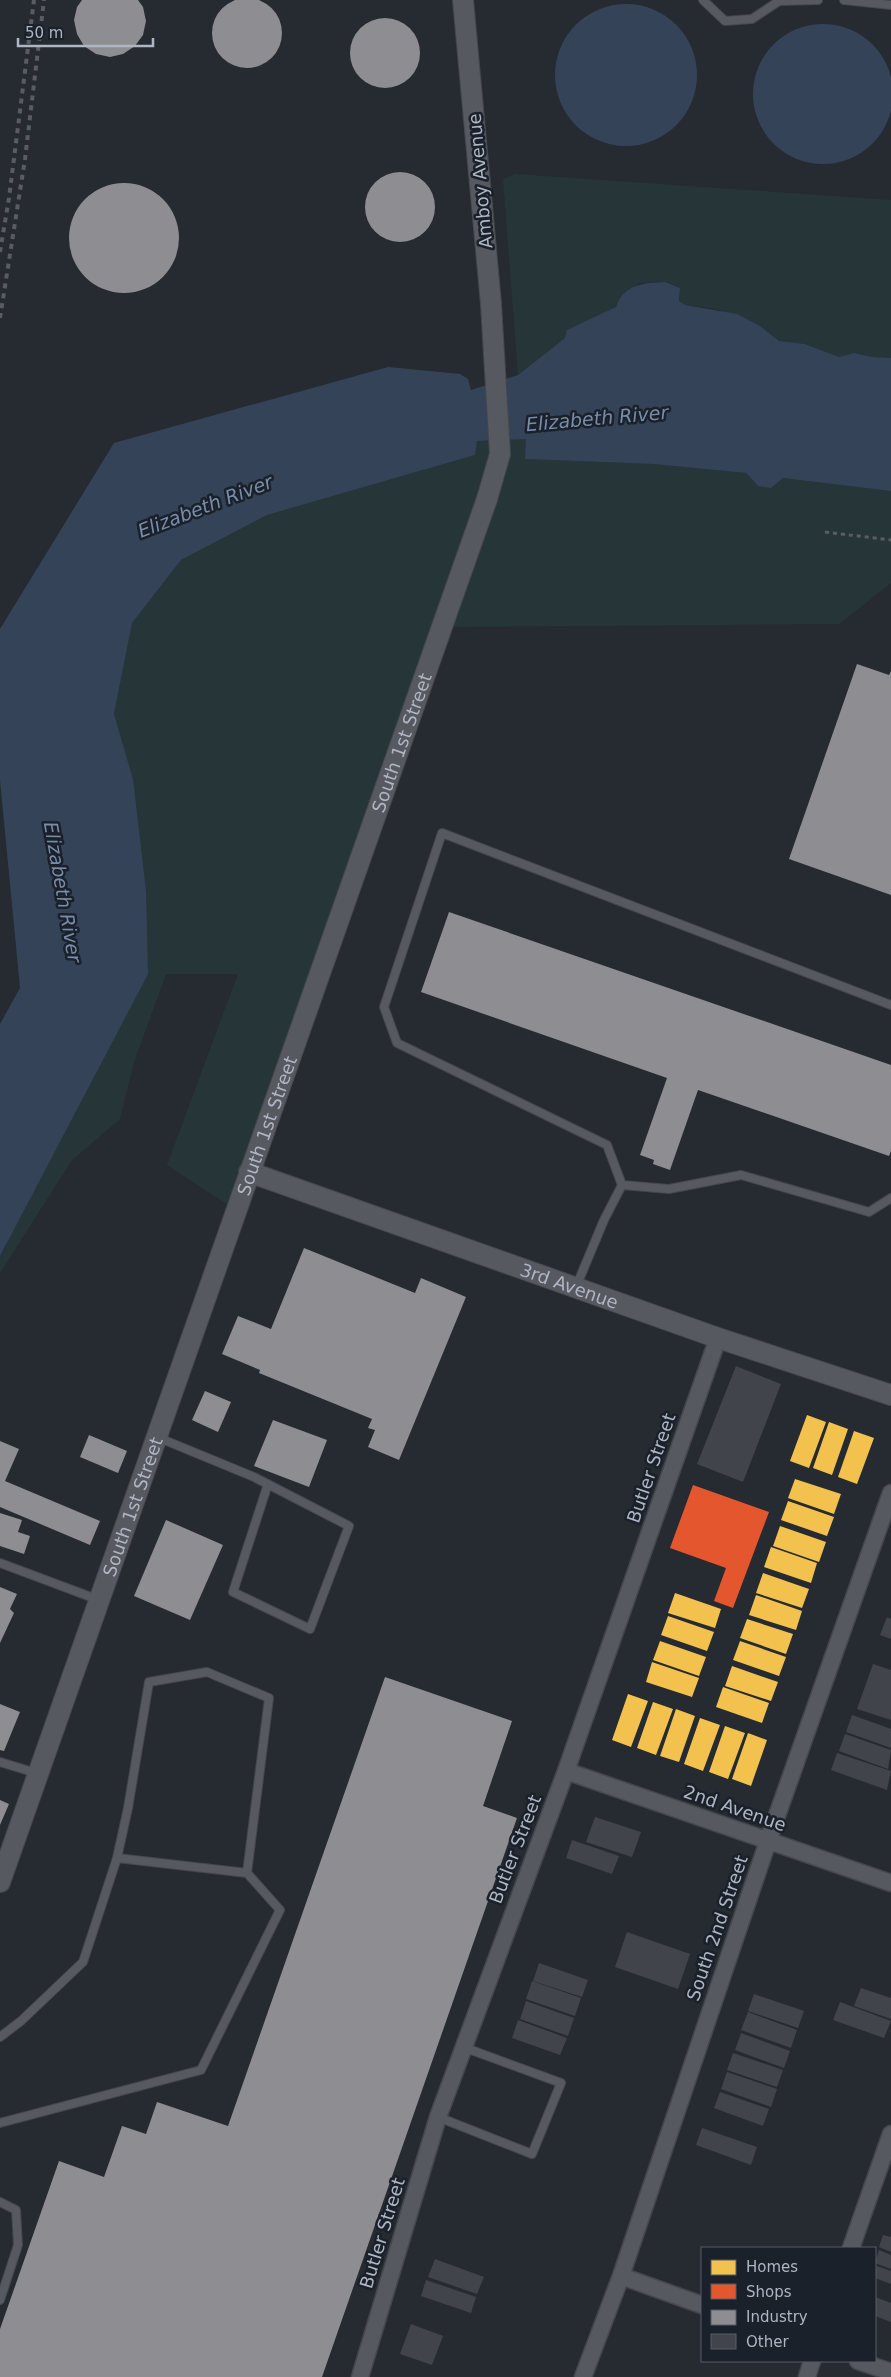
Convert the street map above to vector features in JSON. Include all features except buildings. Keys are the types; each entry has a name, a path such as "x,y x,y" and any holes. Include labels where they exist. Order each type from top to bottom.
{"street":[{"name":"Amboy Avenue","path":"463,0 491,304 493,363"},
{"name":"South 1st Street","path":"0,1882 484,509 500,454 493,363"},
{"name":"3rd Avenue","path":"249,1172 718,1338 891,1395"},
{"name":"Butler Street","path":"360,2377 438,2117 462,2047 566,1771 718,1338"},
{"name":"South 2nd Street","path":"583,2377 620,2276 768,1841 891,1493"},
{"name":"2nd Avenue","path":"566,1771 891,1883"},
{"path":"851,2247 891,2134"},
{"path":"620,2276 701,2305"},
{"path":"807,2377 812,2362"},
{"path":"861,2362 891,2372"}],"lane":[{"path":"703,0 725,21 752,19 779,0 818,0"},
{"path":"844,0 891,5"},
{"path":"576,1287 604,1220 622,1185 607,1145 397,1043 384,1007 442,833 891,1005"},
{"path":"622,1185 669,1189 740,1175 869,1212 891,1198"},
{"path":"157,1437 268,1484 349,1526 310,1629 233,1592 268,1484"},
{"path":"0,1563 99,1600"},
{"path":"0,2037 21,2021 83,1962 116,1858 128,1808 149,1682 206,1672 269,1698 247,1873"},
{"path":"0,1762 38,1773"},
{"path":"0,2123 201,2070 280,1910 247,1873 116,1858"},
{"path":"438,2117 532,2154 561,2083 462,2047"},
{"path":"0,2202 16,2210 18,2245 0,2300"}],"path":[{"path":"825,532 891,540"}],"shaded area":[{"path":"515,174 891,200 891,358 872,357 854,353 839,357 805,344 779,341 760,326 717,309 685,305 679,301 680,288 665,282 639,283 616,307 565,338 518,375 503,179"},
{"path":"526,439 526,459 654,464 746,473 758,486 783,478 891,491 891,583 839,624 441,627 231,1207 167,1165 238,974 166,974 134,1062 120,1119 72,1160 0,1273 0,1256 6,1247 133,779 114,714 132,623 181,560 267,515 475,455 477,441"}],"water":[{"path":"626,4 653,10 665,16 676,25 685,36 691,48 697,75 691,102 685,114 676,125 665,134 653,140 626,146 599,140 587,134 576,125 567,114 561,102 555,75 561,48 567,36 576,25 587,16 599,10"},
{"path":"823,24 837,25 850,29 862,35 873,44 882,55 892,80 892,108 888,121 882,133 873,144 862,153 850,159 837,163 823,164 809,163 796,159 784,153 773,144 764,133 758,121 754,108 753,94 754,80 758,67 764,55 773,44 784,35 796,29 809,25"},
{"name":"Elizabeth River","path":"665,282 680,288 679,301 685,305 737,314 760,326 779,341 805,344 839,357 854,353 872,357 891,358 891,491 783,478 771,488 758,486 746,473 654,464 525,459 526,439 477,441 475,455 267,515 181,560 132,623 114,714 133,779 146,891 148,974 0,1256 0,1024 20,988 0,780 0,629 114,443 388,367 460,374 468,379 471,390 518,375 565,338 567,330 616,307 629,289 642,284"}],"railway":[{"path":"0,252 9,198 34,0"},
{"path":"0,318 25,159 44,0"}]}
